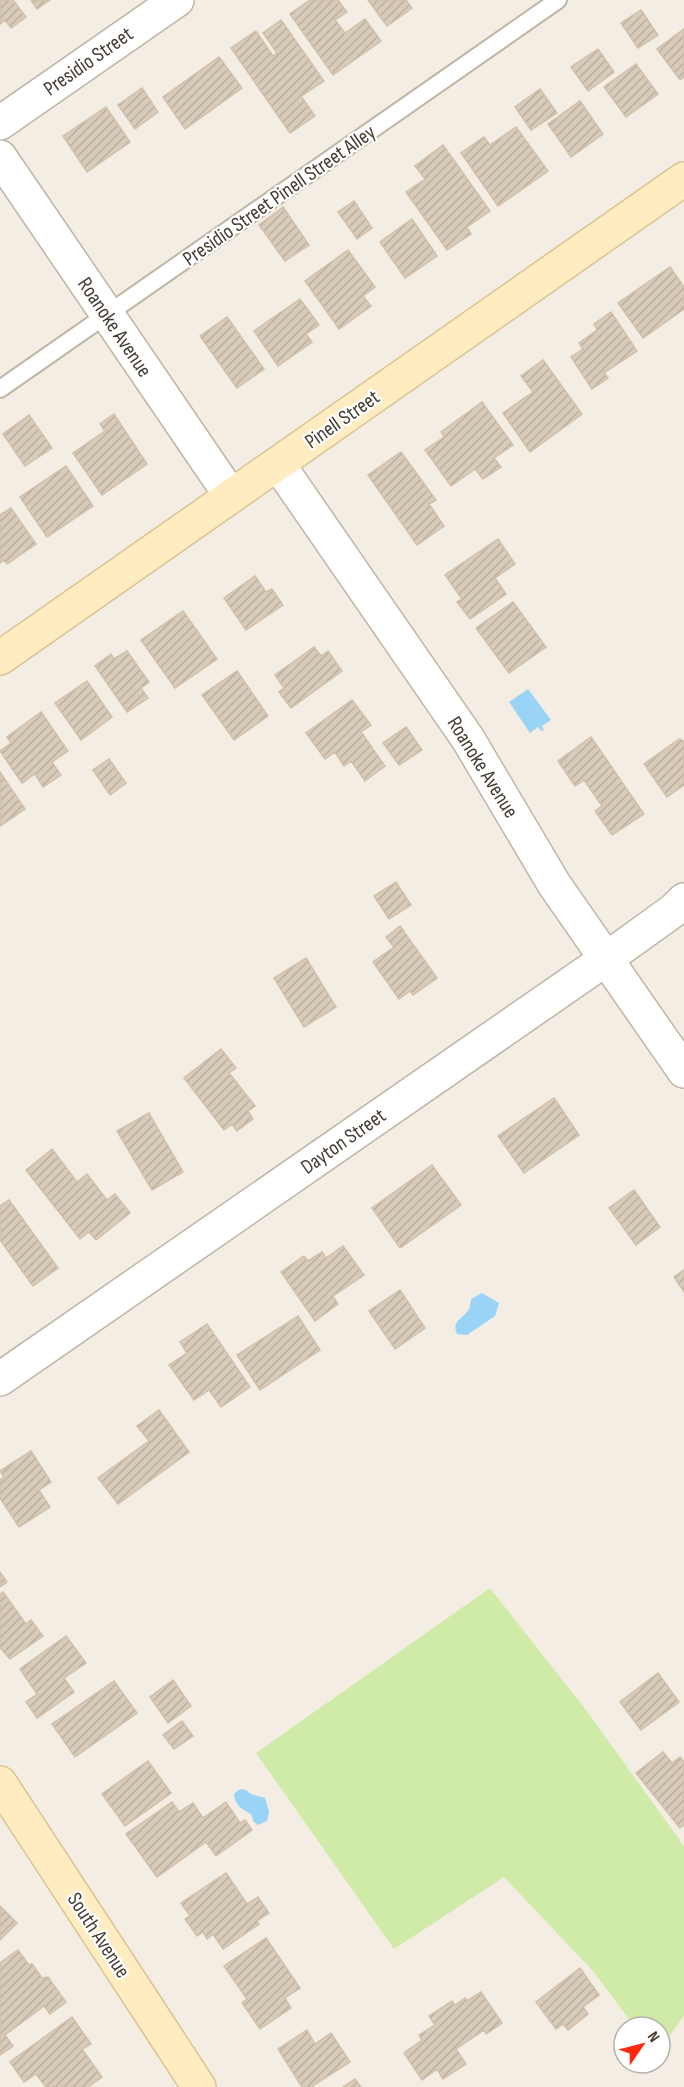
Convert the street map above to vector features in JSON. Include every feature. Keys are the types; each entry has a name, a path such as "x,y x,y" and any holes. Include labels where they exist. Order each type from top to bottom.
{"street":[{"name":"Presidio Street","path":"0,123 177,0"},
{"name":"Roanoke Avenue","path":"0,158 231,496"},
{"name":"Pinell Street","path":"0,658 684,179"},
{"name":"Roanoke Avenue","path":"278,464 468,739 554,884 684,1071"},
{"name":"Dayton Street","path":"0,1379 606,959 674,910 684,900"},
{"name":"South Avenue","path":"0,1783 199,2087"}],"lane":[{"name":"Presidio Street Pinell Street Alley","path":"0,389 558,0"}],"green space":[{"path":"490,1588 586,1710 684,1846 684,2016 672,2032 672,2015 626,2015 593,1971 504,1877 394,1949 256,1753"}],"water":[{"path":"528,689 551,720 542,726 544,730 541,731 538,727 530,733 509,702"},
{"path":"482,1293 499,1303 495,1316 467,1335 457,1334 457,1323 469,1309 471,1299"},
{"path":"240,1789 265,1798 269,1811 267,1821 258,1825 251,1814 237,1804 234,1794"}],"building":[{"path":"0,0 13,0 26,17 11,28 5,20 0,24"},
{"path":"31,0 50,0 37,9"},
{"path":"310,0 338,0 347,12 335,20 345,33 365,19 381,41 333,75 290,14"},
{"path":"368,0 406,0 412,8 387,26"},
{"path":"641,10 658,35 638,48 621,23"},
{"path":"281,20 324,81 301,96 315,116 290,133 231,48 256,31 273,56 277,53 263,33"},
{"path":"684,29 684,77 680,80 657,49"},
{"path":"598,49 614,72 588,91 571,67"},
{"path":"219,57 242,88 185,129 163,97"},
{"path":"636,64 658,94 626,117 604,87"},
{"path":"142,88 158,112 135,129 118,105"},
{"path":"540,89 557,113 531,130 515,107"},
{"path":"580,101 603,134 571,157 548,124"},
{"path":"106,107 130,142 87,172 63,136"},
{"path":"516,127 548,171 498,206 461,153 484,137 490,145"},
{"path":"443,145 490,211 467,227 471,234 447,250 406,192 425,179 415,166"},
{"path":"354,201 372,228 357,239 338,212"},
{"path":"283,207 309,245 285,261 259,225"},
{"path":"412,219 437,256 405,278 380,242"},
{"path":"348,250 375,287 363,296 371,306 339,329 305,281"},
{"path":"670,267 684,287 684,309 643,338 618,303"},
{"path":"300,299 319,325 306,334 312,342 278,366 254,331"},
{"path":"611,312 637,351 604,373 608,378 592,389 571,357 583,349 579,343 597,330 594,324"},
{"path":"227,317 264,369 237,388 200,336"},
{"path":"543,360 582,414 530,452 503,413 533,392 521,376"},
{"path":"482,402 513,445 494,458 501,467 483,479 475,469 451,486 425,450 444,437 441,432"},
{"path":"114,414 147,464 102,495 73,453 105,431 100,424"},
{"path":"29,415 52,448 25,466 3,434"},
{"path":"401,452 436,500 429,504 444,526 417,545 368,475"},
{"path":"66,466 93,506 47,537 20,497"},
{"path":"11,508 36,544 7,564 4,560 0,563 0,515"},
{"path":"498,539 515,564 495,578 506,594 470,619 457,602 462,599 445,575"},
{"path":"255,576 266,592 272,589 283,605 246,630 224,598"},
{"path":"513,602 546,647 509,673 476,628"},
{"path":"183,611 217,659 175,688 141,640"},
{"path":"314,647 321,656 328,651 342,671 291,708 279,692 284,688 275,675"},
{"path":"127,651 149,682 141,688 148,698 127,712 95,666 111,654 114,659"},
{"path":"237,671 268,716 234,740 202,695"},
{"path":"87,681 112,717 81,740 55,703"},
{"path":"352,700 371,725 361,732 385,766 365,781 351,761 344,766 335,752 325,759 306,733"},
{"path":"41,712 68,751 52,762 61,775 43,787 35,774 22,783 0,751 11,743 7,737"},
{"path":"406,727 422,750 399,765 383,743"},
{"path":"591,737 644,814 612,835 595,811 602,806 584,780 575,786 558,761"},
{"path":"679,739 684,741 684,785 667,797 644,764"},
{"path":"109,759 126,783 110,795 93,770"},
{"path":"0,772 25,809 0,826"},
{"path":"396,882 411,905 389,919 374,896"},
{"path":"400,926 437,978 413,995 410,991 399,999 373,962 394,947 386,937"},
{"path":"306,958 336,1007 304,1027 274,978"},
{"path":"221,1049 236,1068 229,1073 255,1106 248,1111 253,1119 237,1131 232,1124 224,1130 184,1078"},
{"path":"554,1098 579,1135 524,1173 498,1136"},
{"path":"149,1113 183,1172 152,1190 117,1131"},
{"path":"52,1149 77,1182 87,1174 107,1200 115,1194 130,1213 96,1240 89,1232 80,1239 26,1170"},
{"path":"432,1165 461,1205 400,1248 372,1208"},
{"path":"634,1190 660,1227 636,1245 609,1208"},
{"path":"9,1200 58,1268 33,1286 0,1240 0,1206"},
{"path":"343,1246 364,1275 333,1296 338,1304 315,1321 281,1272 304,1256 308,1261 322,1252 326,1258"},
{"path":"684,1270 684,1292 674,1277"},
{"path":"400,1290 425,1328 395,1349 369,1311"},
{"path":"298,1316 320,1350 260,1390 237,1355"},
{"path":"207,1324 250,1387 221,1407 209,1390 194,1400 169,1365 187,1353 180,1342"},
{"path":"159,1410 189,1452 118,1504 98,1478 149,1441 137,1426"},
{"path":"31,1451 51,1482 39,1490 50,1507 19,1527 0,1498 0,1480 4,1477 0,1471"},
{"path":"0,1572 7,1582 0,1587"},
{"path":"3,1592 26,1624 31,1620 43,1636 10,1659 0,1648 0,1595"},
{"path":"66,1636 86,1663 64,1678 74,1692 37,1718 26,1702 37,1694 20,1669"},
{"path":"658,1673 679,1702 641,1730 620,1702"},
{"path":"173,1680 191,1706 168,1723 150,1697"},
{"path":"114,1681 137,1713 75,1757 52,1724"},
{"path":"182,1721 193,1736 174,1749 163,1735"},
{"path":"663,1752 672,1763 680,1757 684,1762 684,1825 680,1828 636,1773"},
{"path":"148,1761 171,1793 125,1826 102,1794"},
{"path":"172,1802 179,1812 193,1803 203,1818 226,1802 240,1823 245,1820 252,1830 216,1856 206,1842 157,1877 126,1834"},
{"path":"226,1873 247,1904 258,1897 269,1913 257,1921 259,1924 223,1949 213,1934 207,1939 203,1932 197,1936 185,1919 190,1916 181,1903"},
{"path":"0,1906 17,1923 0,1940"},
{"path":"266,1938 300,1988 285,1998 291,2008 260,2029 242,2003 247,1999 224,1966"},
{"path":"18,1950 42,1978 48,1977 66,2002 50,2014 44,2006 5,2035 13,2046 0,2055 0,1963"},
{"path":"580,1968 599,1995 583,2007 588,2014 568,2030 563,2024 556,2029 536,2002"},
{"path":"481,1992 502,2023 486,2034 484,2030 456,2049 466,2064 443,2079 437,2069 422,2080 404,2053 422,2040 419,2035 435,2025 429,2016 452,2001 455,2005"},
{"path":"72,2017 91,2044 82,2049 102,2077 88,2087 46,2087 36,2074 24,2082 10,2062"},
{"path":"307,2030 315,2044 331,2033 350,2062 311,2087 302,2087 278,2049"},
{"path":"355,2079 361,2087 343,2087"}]}
